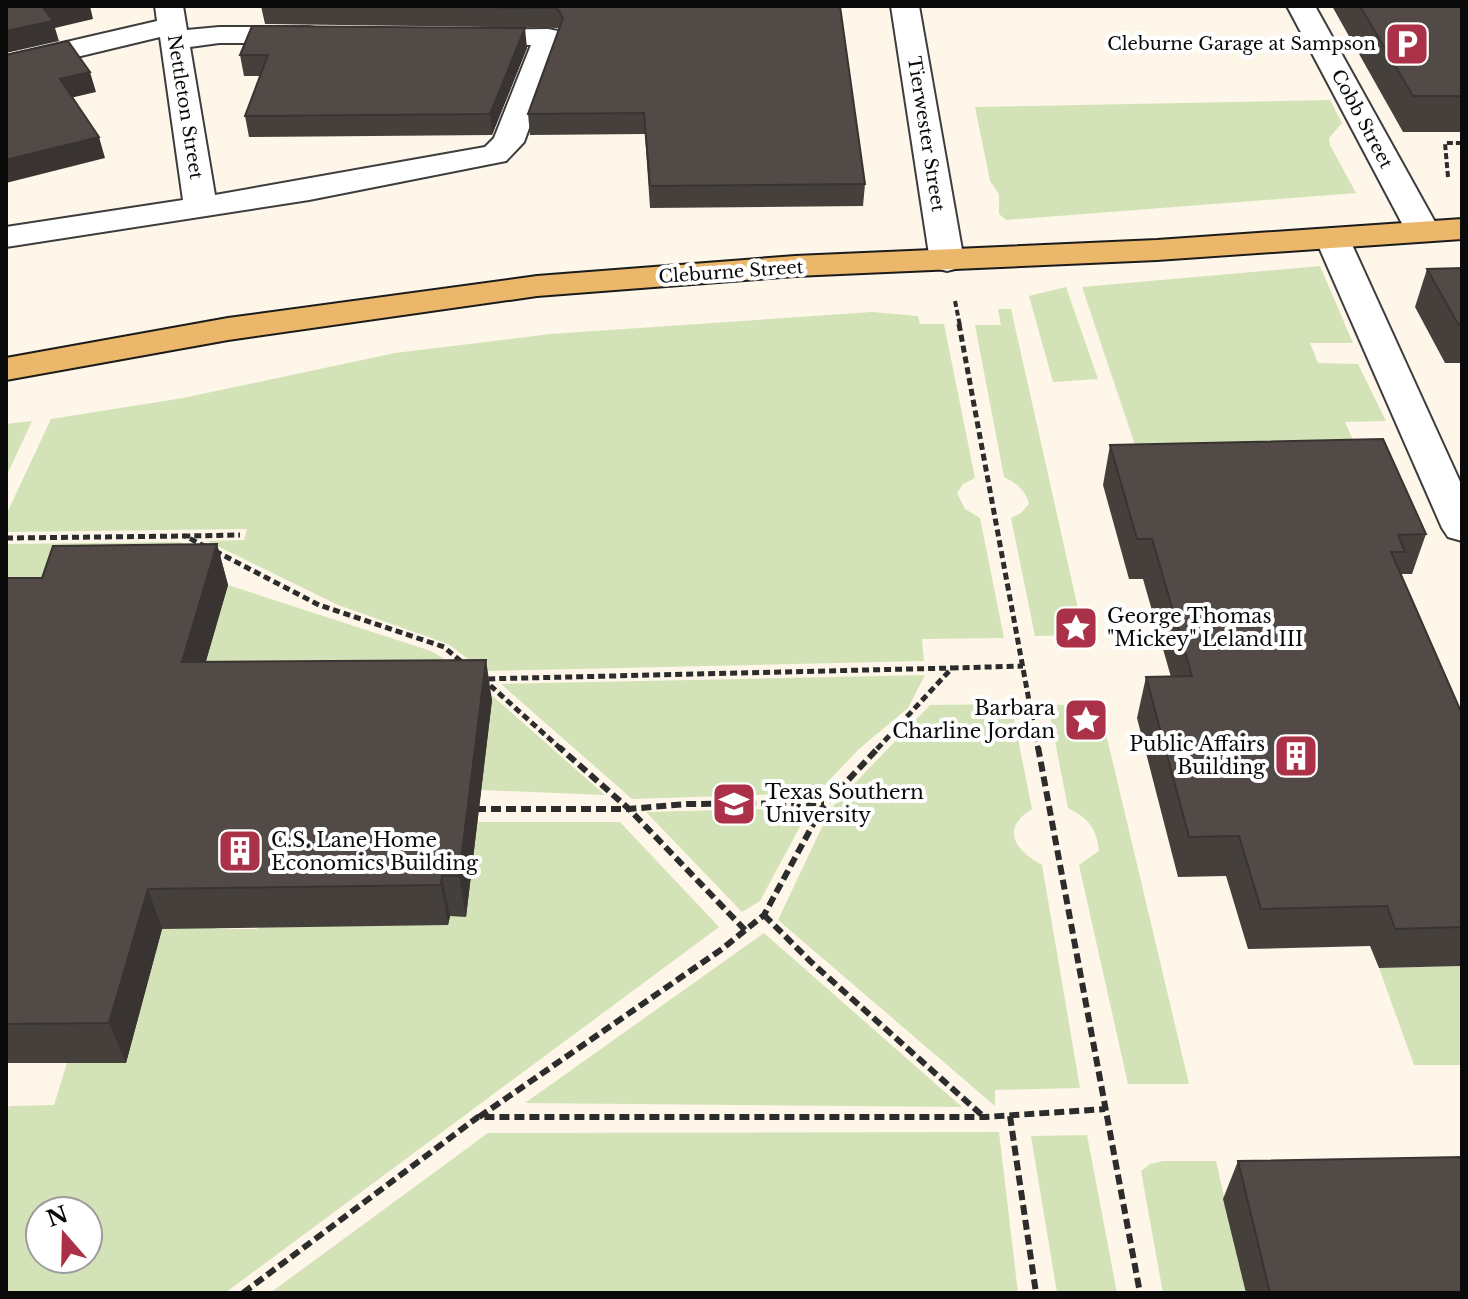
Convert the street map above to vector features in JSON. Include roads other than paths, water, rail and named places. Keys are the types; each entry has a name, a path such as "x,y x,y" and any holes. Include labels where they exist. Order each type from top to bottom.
{"main road":[{"name":"Cleburne Street","path":"6,369 228,329 537,286 795,266 947,261 1462,229"}],"street":[{"name":"Tierwester Street","path":"905,6 947,261"},
{"name":"Cobb Street","path":"1301,6 1423,231"},
{"path":"6,65 171,24 219,35 344,36"},
{"name":"Nettleton Street","path":"171,24 201,208"},
{"path":"6,237 201,208 495,154 508,142 548,37 438,36"},
{"path":"1344,83 1374,83"},
{"path":"1332,238 1398,384 1417,434 1462,528"}],"place":[{"name":"Cleburne Garage at Sampson","path":"1407,44"},
{"name":"George Thomas \"Mickey\" Leland III","path":"1076,628"},
{"name":"Barbara Charline Jordan","path":"1086,720"},
{"name":"Public Affairs Building","path":"1296,756"},
{"name":"Texas Southern University","path":"734,804"},
{"name":"C.S. Lane Home Economics Building","path":"240,851"}]}
